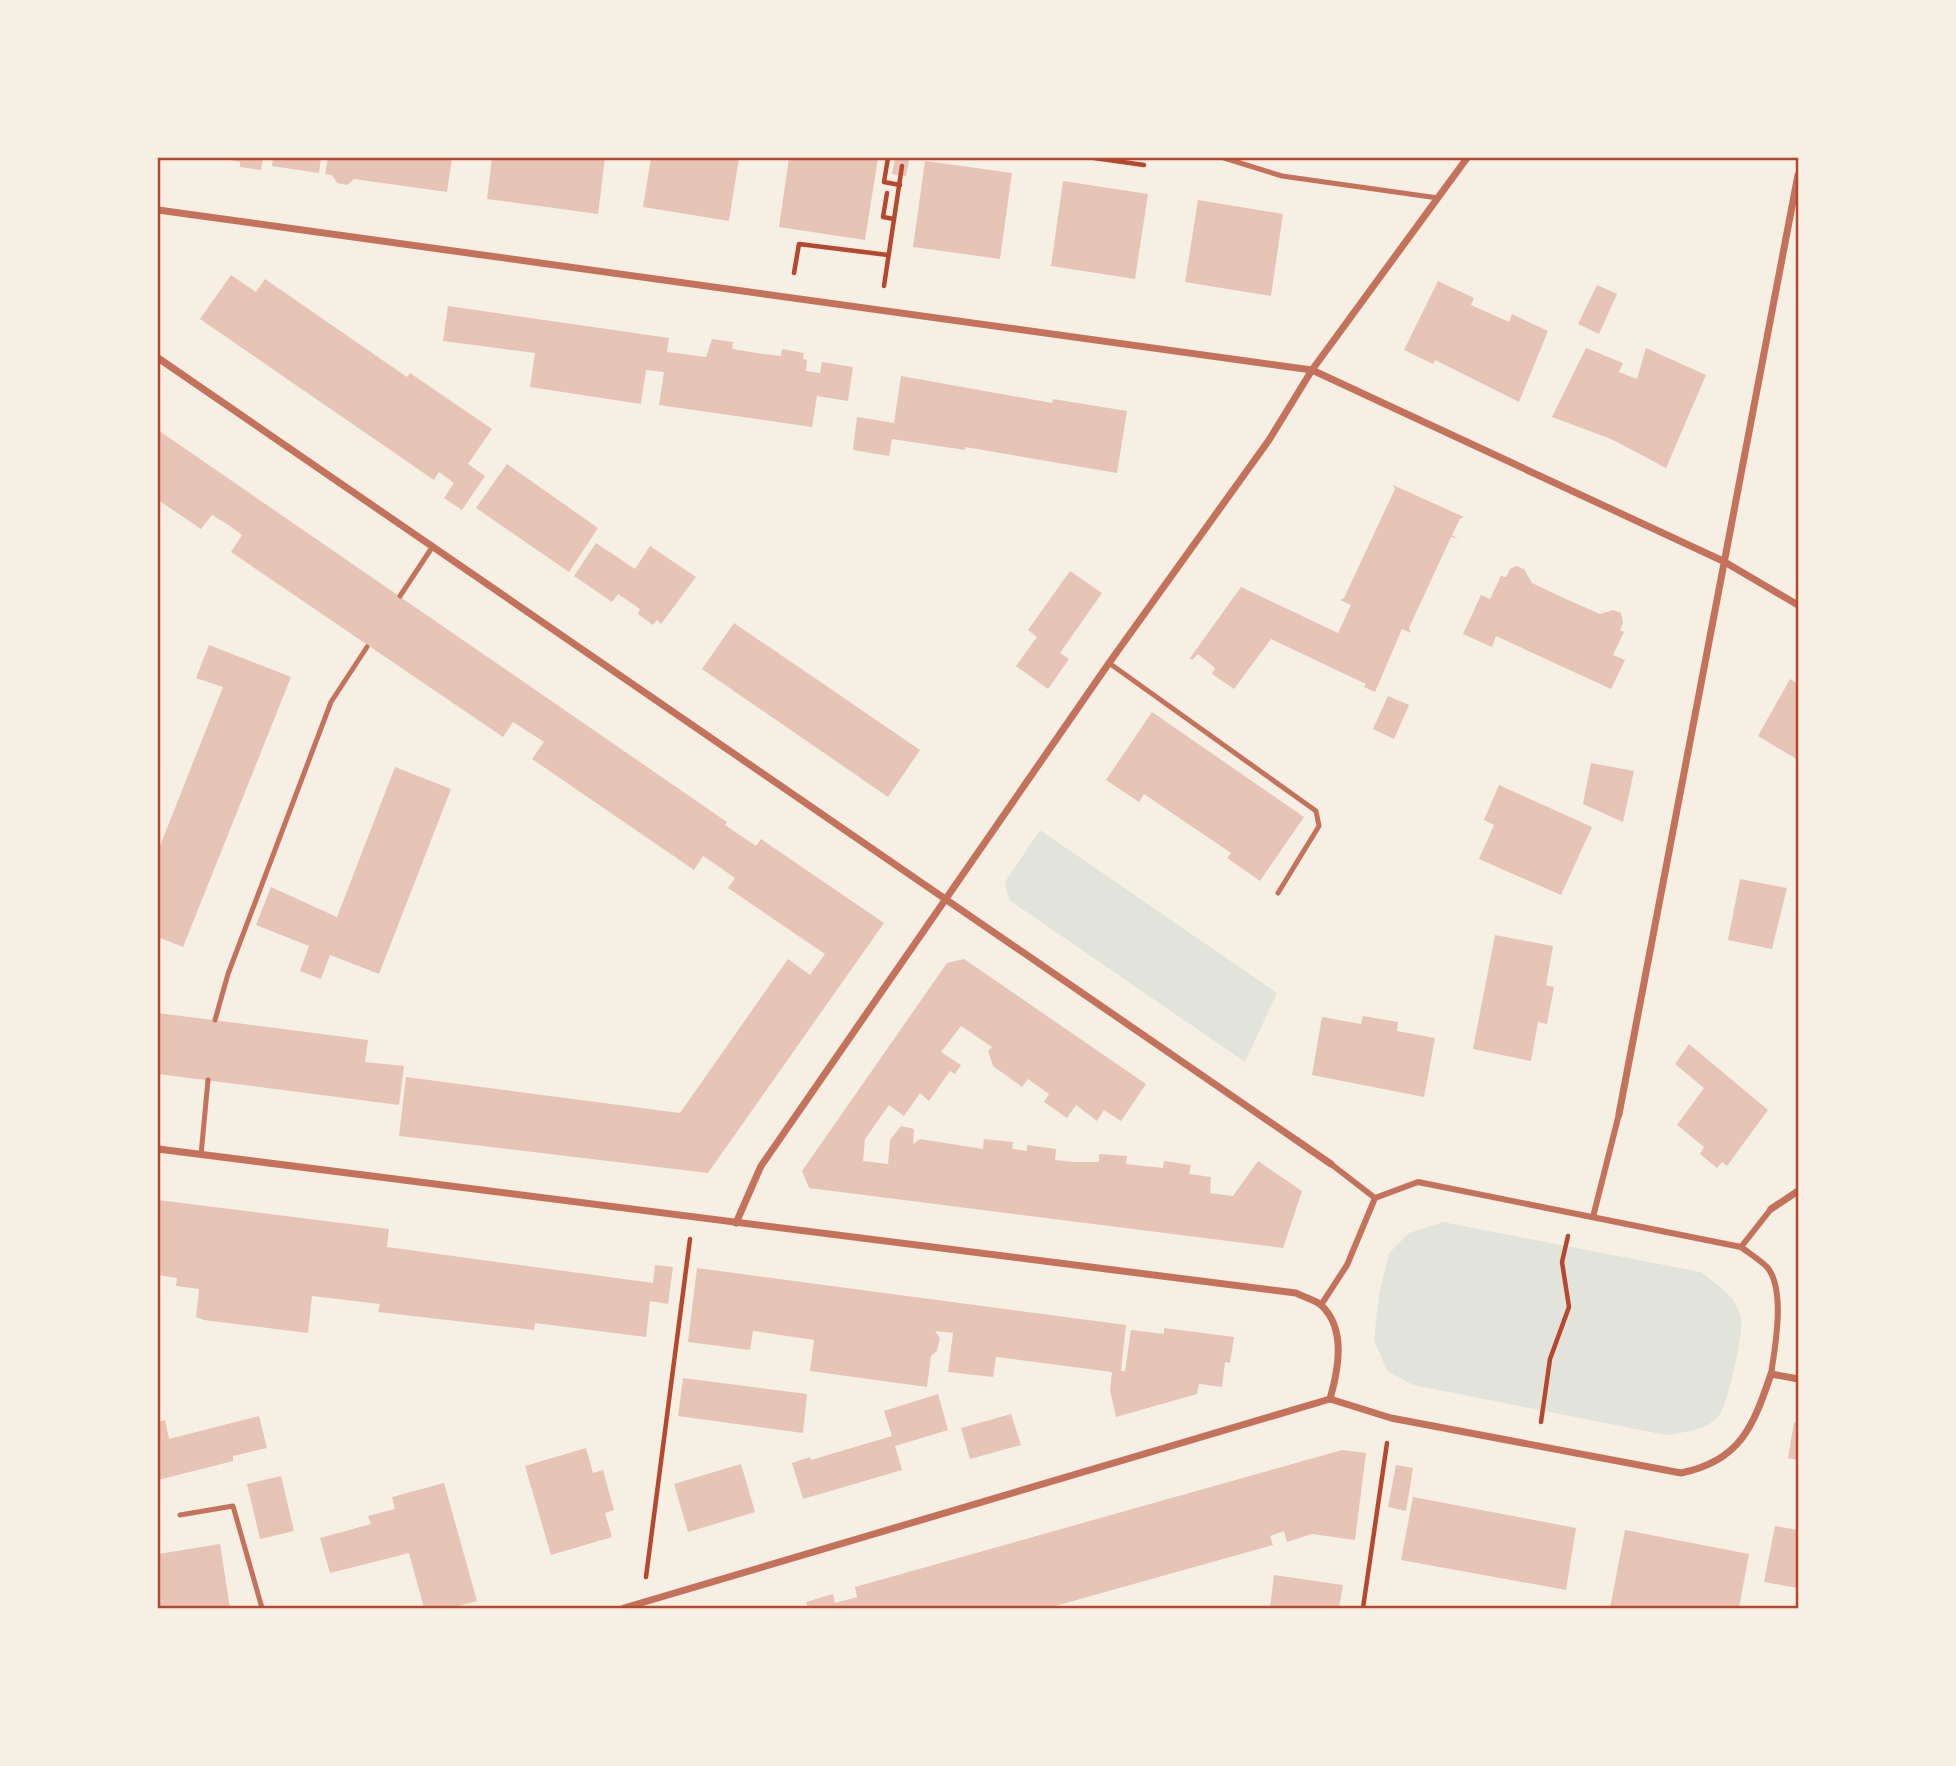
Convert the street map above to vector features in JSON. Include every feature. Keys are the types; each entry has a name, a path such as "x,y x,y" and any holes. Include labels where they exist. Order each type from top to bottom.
{"street":[{"path":"736,1223 761,1166 1109,663 1269,440 1312,370 1467,158"},
{"path":"1593,1217 1619,1114 1798,174"},
{"path":"158,210 1312,370 1723,561 1798,605"},
{"path":"158,358 945,902 1331,1164 1375,1198"},
{"path":"158,1149 1296,1293 1321,1306 1336,1332 1339,1367 1330,1399"},
{"path":"624,1608 1330,1399 1391,1418 1537,1447 1681,1473 1707,1468 1734,1448 1756,1419 1771,1374 1777,1336 1776,1292 1769,1269 1741,1247 1418,1182 1375,1198 1347,1265 1321,1306"},
{"path":"1741,1247 1771,1209 1798,1191"},
{"path":"1771,1374 1798,1379"}],"lane":[{"path":"1224,158 1282,176 1438,198"},
{"path":"400,596 433,546"},
{"path":"215,1020 228,974 331,702 367,648"},
{"path":"1109,663 1316,811 1319,826 1278,893"},
{"path":"201,1155 208,1080"},
{"path":"180,1515 233,1506 262,1608"}],"path":[{"path":"888,158 884,182 901,185"},
{"path":"1094,158 1144,165"},
{"path":"885,275 902,166"},
{"path":"887,193 883,217 894,219"},
{"path":"789,298 799,244 888,255"},
{"path":"1537,1447 1550,1359 1569,1307 1562,1262 1573,1213"},
{"path":"650,1549 694,1217"},
{"path":"1363,1608 1391,1418"}],"shaded area":[{"path":"1040,830 1277,993 1245,1062 1009,900 1005,882"},
{"path":"1443,1222 1700,1272 1706,1276 1731,1297 1741,1319 1735,1367 1720,1414 1703,1427 1666,1435 1413,1385 1387,1371 1374,1340 1379,1295 1389,1253 1409,1233"}],"building":[{"path":"223,158 263,158 261,170 240,167 240,162"},
{"path":"273,158 321,158 319,173 272,166"},
{"path":"328,158 452,158 447,192 354,179 347,185 337,183 332,175 325,174"},
{"path":"492,158 605,158 598,214 487,199"},
{"path":"651,158 739,158 729,221 643,207"},
{"path":"789,158 878,158 865,240 779,227"},
{"path":"895,158 909,160 906,176 892,174"},
{"path":"925,161 1012,173 1000,259 913,247"},
{"path":"1063,181 1148,194 1135,279 1051,266"},
{"path":"1198,200 1283,214 1271,296 1185,282"},
{"path":"231,275 256,292 265,279 407,377 410,373 492,429 468,464 485,476 462,510 444,498 454,483 439,472 434,480 200,319"},
{"path":"1438,281 1474,298 1471,305 1509,322 1512,314 1548,331 1519,402 1435,360 1433,364 1404,350"},
{"path":"1597,285 1617,294 1599,334 1578,324"},
{"path":"448,306 669,338 667,352 706,357 712,339 733,342 732,349 757,353 781,356 782,349 804,353 803,359 807,360 806,371 820,373 822,362 853,367 848,401 817,396 812,427 659,405 664,372 646,370 641,404 530,387 535,353 443,341"},
{"path":"1586,348 1623,363 1619,372 1637,379 1646,348 1706,375 1666,468 1611,439 1552,417"},
{"path":"901,376 1052,403 1053,399 1127,411 1117,473 965,447 965,450 892,439 889,456 853,450 857,417 894,423"},
{"path":"158,430 727,822 725,825 756,846 761,839 884,923 708,1173 399,1136 406,1077 680,1113 788,959 810,975 825,954 728,888 735,878 703,856 694,870 532,759 544,742 513,722 503,737 231,552 242,535 227,524 212,515 201,529 158,500"},
{"path":"507,464 598,528 569,572 476,508"},
{"path":"1393,485 1464,517 1460,519 1452,535 1458,539 1451,537 1409,628 1411,633 1402,629 1375,692 1364,687 1366,684 1271,639 1234,689 1212,674 1215,668 1198,654 1192,660 1190,658 1241,587 1338,633 1351,605 1340,600 1344,598 1395,489"},
{"path":"596,543 635,569 650,546 696,577 661,624 657,620 653,625 638,614 640,609 618,594 612,602 574,576"},
{"path":"1516,566 1524,569 1532,583 1568,600 1600,614 1613,610 1621,613 1623,623 1620,630 1624,632 1613,655 1625,660 1611,689 1496,636 1492,647 1463,634 1481,595 1490,599 1501,576 1506,577 1510,569"},
{"path":"1070,571 1102,593 1060,653 1069,659 1048,689 1016,666 1037,637 1028,630"},
{"path":"734,623 920,750 888,797 702,669"},
{"path":"209,645 291,677 183,947 158,937 158,851 223,687 196,678"},
{"path":"1790,679 1798,684 1798,760 1758,736"},
{"path":"1388,696 1409,705 1394,739 1373,729"},
{"path":"1152,712 1304,817 1260,881 1227,858 1231,853 1144,794 1139,802 1106,780"},
{"path":"1591,763 1634,771 1623,822 1583,804"},
{"path":"395,767 451,789 379,974 330,955 321,979 300,971 309,946 256,925 271,887 337,917"},
{"path":"1499,785 1592,827 1561,895 1479,859 1494,825 1484,820"},
{"path":"1740,879 1787,888 1772,949 1728,940"},
{"path":"1495,935 1553,946 1546,985 1554,987 1547,1024 1538,1022 1531,1061 1473,1049"},
{"path":"964,959 1146,1084 1121,1121 1104,1110 1097,1121 1076,1105 1067,1118 1044,1102 1049,1094 1028,1079 1022,1087 993,1066 988,1051 992,1047 961,1026 941,1052 961,1065 955,1074 950,1071 929,1101 920,1093 904,1116 889,1105 865,1139 863,1161 888,1164 890,1140 901,1126 914,1129 913,1144 920,1139 983,1149 984,1139 1013,1142 1012,1149 1027,1151 1027,1145 1056,1149 1055,1160 1099,1162 1099,1154 1127,1156 1126,1164 1163,1168 1164,1161 1191,1165 1189,1174 1211,1177 1210,1193 1233,1196 1258,1161 1302,1191 1283,1248 809,1188 802,1171 947,963"},
{"path":"158,1013 368,1040 365,1062 404,1066 399,1105 158,1074"},
{"path":"1363,1016 1398,1022 1397,1031 1435,1038 1424,1097 1312,1075 1322,1017 1361,1024"},
{"path":"1689,1044 1768,1110 1727,1166 1722,1162 1717,1168 1700,1154 1704,1147 1677,1125 1704,1088 1675,1064"},
{"path":"158,1200 389,1229 387,1247 653,1283 655,1265 673,1267 668,1304 650,1301 646,1337 535,1323 534,1330 378,1312 380,1304 312,1296 308,1333 204,1320 196,1317 199,1289 176,1286 177,1278 158,1275"},
{"path":"697,1268 1126,1325 1121,1371 1125,1371 1131,1330 1164,1334 1164,1328 1234,1337 1230,1363 1225,1362 1222,1387 1199,1384 1197,1394 1116,1417 1110,1390 1112,1372 996,1357 993,1377 948,1372 953,1333 935,1331 940,1338 937,1351 931,1356 927,1387 810,1371 814,1340 753,1331 750,1350 688,1342"},
{"path":"683,1378 807,1394 803,1433 678,1416"},
{"path":"938,1394 948,1430 895,1446 902,1470 803,1499 792,1463 892,1436 884,1411"},
{"path":"1011,1414 1021,1445 970,1459 961,1428"},
{"path":"259,1416 267,1448 233,1456 233,1461 158,1480 158,1422 165,1420 169,1439"},
{"path":"1794,1422 1798,1423 1798,1460 1788,1458"},
{"path":"586,1448 593,1473 603,1470 614,1510 605,1513 612,1537 551,1555 525,1466"},
{"path":"1342,1450 1366,1453 1355,1540 1312,1534 1287,1542 1284,1531 1270,1536 1273,1545 1048,1608 808,1608 806,1602 833,1594 835,1603 857,1597 855,1587"},
{"path":"741,1464 755,1512 688,1532 674,1484"},
{"path":"1396,1465 1413,1468 1406,1511 1388,1507"},
{"path":"281,1476 294,1531 260,1539 247,1484"},
{"path":"444,1483 477,1601 451,1608 424,1608 409,1553 330,1573 320,1538 371,1524 368,1516 395,1509 392,1497"},
{"path":"1413,1497 1576,1528 1566,1590 1401,1560"},
{"path":"1775,1526 1798,1530 1798,1588 1764,1582"},
{"path":"1625,1530 1749,1554 1739,1608 1610,1608"},
{"path":"220,1544 230,1608 158,1608 158,1554"},
{"path":"1274,1575 1343,1585 1339,1608 1270,1608"}]}
